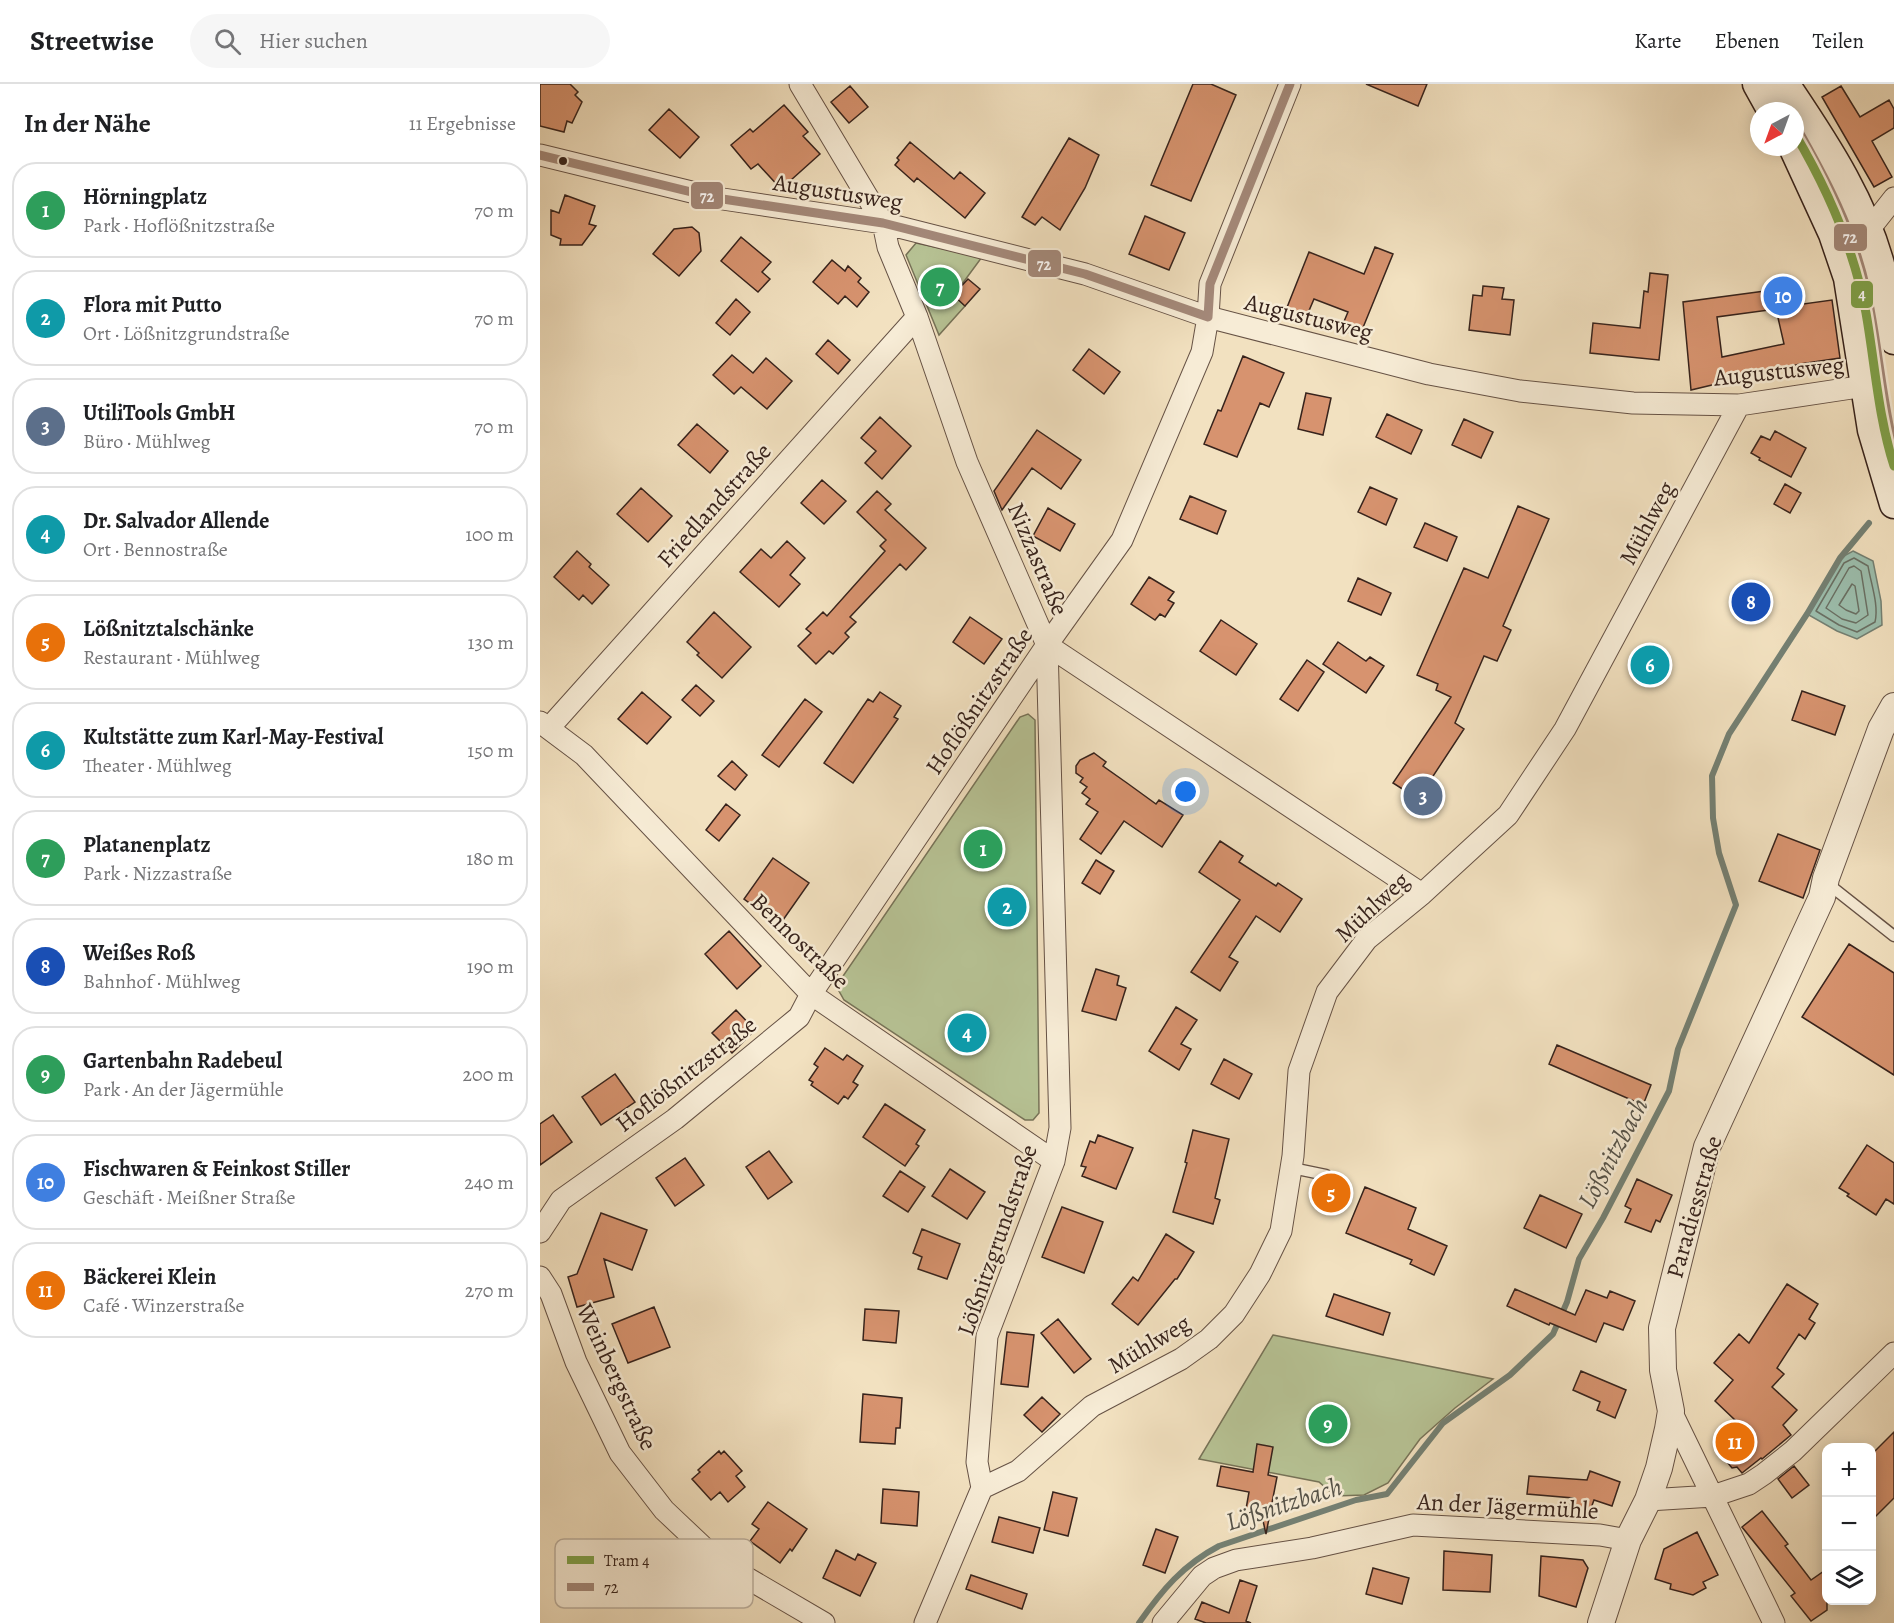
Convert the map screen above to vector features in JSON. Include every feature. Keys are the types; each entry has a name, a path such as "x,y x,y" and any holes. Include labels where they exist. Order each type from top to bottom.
{"main road":[{"path":"1757,84 1767,102"},
{"path":"1785,84 1831,152 1868,231 1884,279 1894,340"},
{"path":"1797,156 1833,234 1848,278 1872,430 1894,504"}],"street":[{"name":"Nizzastraße","path":"800,84 883,222 888,247 917,317 968,462 1047,645 1422,894"},
{"name":"Hoflößnitzstraße","path":"540,1232 561,1200 675,1119 799,1017 811,994 1047,645 1122,540 1202,352 1208,317 1210,285 1290,84"},
{"name":"Augustusweg","path":"540,155 716,198 883,222 1085,274 1208,317 1429,374 1520,391 1633,404 1739,405 1865,386"},
{"path":"1868,231 1894,198"},
{"name":"Friedlandstraße","path":"545,725 917,317"},
{"name":"Mühlweg","path":"982,1488 1018,1471 1092,1406 1181,1359 1209,1339 1234,1314 1260,1274 1281,1231 1292,1168 1299,1071 1327,992 1367,939 1422,894 1508,815 1565,729 1739,405"},
{"name":"Lößnitzgrundstraße","path":"982,1488 977,1462 987,1336 1054,1161 1060,1128 1047,645"},
{"name":"Paradiesstraße","path":"1601,1623 1628,1540 1648,1500 1659,1468 1671,1411 1662,1371 1662,1328 1707,1147 1822,897 1826,878 1881,729 1894,706"},
{"name":"Bennostraße","path":"545,725 584,756 811,994 1054,1161"},
{"name":"Weinbergstraße","path":"540,1277 551,1294 576,1362 620,1454 664,1510 694,1539"},
{"path":"1648,1500 1713,1496 1749,1484 1822,1424 1894,1353"},
{"path":"1671,1411 1774,1623"},
{"path":"925,1623 982,1488"},
{"name":"An der Jägermühle","path":"1163,1623 1194,1584 1214,1568 1236,1560 1312,1548 1413,1525 1600,1535 1628,1540"},
{"name":"Weinbergstraße","path":"753,1582 824,1623"}],"lane":[{"path":"1804,140 1826,176 1852,236 1867,290 1879,381 1894,448"},
{"path":"1826,878 1832,887 1894,936"},
{"path":"1292,1168 1326,1175"}],"shaded area":[{"path":"916,243 982,257 954,295 965,306 939,335 906,255"},
{"path":"1028,714 1035,720 1039,1113 1033,1120 1025,1120 844,1000 839,991 841,979 1020,717"},
{"path":"1273,1335 1493,1379 1420,1439 1388,1483 1364,1495 1335,1496 1319,1482 1199,1459"}],"water":[{"path":"1853,551 1873,561 1881,601 1882,625 1857,639 1807,614 1840,558"}],"building":[{"path":"540,84 570,84 578,92 575,95 582,102 572,123 567,121 564,132 540,126"},
{"path":"1193,84 1211,84 1236,95 1191,201 1151,185"},
{"path":"1366,84 1427,84 1418,106"},
{"path":"850,86 868,107 849,123 831,102"},
{"path":"1841,86 1860,117 1889,100 1894,109 1894,128 1872,141 1892,177 1874,187 1822,97"},
{"path":"784,105 808,132 803,136 820,154 781,189 758,164 751,169 731,145 750,129 753,132"},
{"path":"669,109 699,137 680,158 649,130"},
{"path":"1069,138 1099,155 1085,188 1060,230 1042,217 1035,225 1022,217"},
{"path":"910,142 954,179 960,172 985,193 965,218 917,178 914,182 895,165 899,160 897,158"},
{"path":"565,195 595,206 589,224 596,226 582,245 560,245 561,239 551,235 551,210 559,213"},
{"path":"1145,216 1185,233 1169,270 1129,254"},
{"path":"692,227 699,233 701,251 679,276 653,254 674,229"},
{"path":"741,237 771,262 762,272 770,279 758,292 721,261"},
{"path":"1375,247 1393,254 1360,335 1340,331 1348,312 1314,299 1305,320 1284,315 1309,252 1364,274"},
{"path":"832,260 845,271 848,266 861,278 858,282 869,292 857,307 845,296 838,304 813,282"},
{"path":"1650,273 1668,275 1659,360 1590,353 1593,323 1640,328 1644,291 1648,292"},
{"path":"968,279 980,289 965,306 953,295"},
{"path":"1483,286 1504,288 1502,299 1514,300 1510,335 1469,330 1473,295 1482,296"},
{"path":"1787,288 1789,306 1832,300 1840,358 1800,364 1691,390 1683,302","holes":["1776,309 1784,344 1722,357 1717,317"]},
{"path":"736,299 750,312 730,335 716,323"},
{"path":"828,340 850,360 838,374 816,354"},
{"path":"1089,349 1120,372 1104,394 1073,370"},
{"path":"732,355 753,373 766,358 792,381 767,409 741,387 734,394 713,375"},
{"path":"1243,356 1284,373 1269,407 1260,403 1237,457 1204,444 1218,410 1221,411"},
{"path":"1306,393 1331,398 1323,435 1298,429"},
{"path":"1387,414 1422,430 1411,454 1376,437"},
{"path":"880,417 911,446 882,479 865,463 876,451 861,438"},
{"path":"1464,419 1493,432 1481,458 1452,445"},
{"path":"697,424 728,451 710,473 678,445"},
{"path":"1037,430 1081,460 1061,489 1032,468 1002,510 994,491"},
{"path":"1775,431 1806,448 1791,477 1759,460 1760,458 1751,453 1761,436 1770,440"},
{"path":"822,480 846,501 824,524 801,503"},
{"path":"1785,484 1801,493 1790,513 1774,504"},
{"path":"1370,487 1397,499 1386,525 1358,512"},
{"path":"641,488 672,516 648,542 617,514"},
{"path":"877,491 891,504 885,510 926,548 906,570 900,564 850,617 856,622 845,633 849,637 833,654 829,651 816,664 798,646 811,633 806,629 823,612 827,616 885,551 880,546 886,540 857,512"},
{"path":"1190,496 1226,511 1217,534 1180,519"},
{"path":"1518,506 1549,519 1503,626 1511,630 1497,661 1484,656 1455,723 1464,729 1418,799 1393,783 1451,697 1436,690 1438,684 1417,675 1464,568 1488,578"},
{"path":"1048,508 1075,524 1060,551 1033,536"},
{"path":"1425,523 1457,537 1447,561 1414,547"},
{"path":"787,541 805,558 790,575 800,584 779,607 740,572 761,549 771,558"},
{"path":"577,551 591,564 589,567 609,585 592,604 583,595 579,600 554,577"},
{"path":"1149,577 1174,592 1168,600 1174,603 1165,617 1160,614 1155,620 1131,604"},
{"path":"1358,578 1391,593 1381,615 1348,601"},
{"path":"714,612 751,647 722,678 697,655 699,653 687,642"},
{"path":"970,617 1002,639 984,664 953,642"},
{"path":"1221,620 1257,644 1236,675 1200,651"},
{"path":"1338,642 1366,661 1370,657 1384,666 1366,693 1323,664"},
{"path":"1307,660 1324,672 1298,711 1280,699"},
{"path":"696,685 714,701 700,716 682,700"},
{"path":"1802,691 1845,706 1835,735 1792,720"},
{"path":"642,692 671,717 647,744 618,719"},
{"path":"880,692 901,706 894,717 898,719 853,783 824,763 868,699 873,702"},
{"path":"805,699 822,712 779,767 762,755"},
{"path":"1094,753 1106,762 1103,766 1156,804 1159,800 1183,815 1162,847 1124,821 1101,854 1080,839 1098,812 1086,804 1090,799 1082,793 1087,787 1080,782 1083,778 1076,773 1076,766 1080,760"},
{"path":"732,761 747,775 735,790 718,776"},
{"path":"726,804 740,815 719,841 706,830"},
{"path":"1778,834 1820,850 1803,898 1759,881"},
{"path":"1220,841 1243,856 1239,862 1276,886 1278,883 1302,899 1280,932 1256,916 1229,957 1238,962 1220,991 1191,972 1240,900 1199,872"},
{"path":"773,858 809,883 783,920 776,916 773,920 744,899"},
{"path":"1096,860 1114,871 1100,894 1082,883"},
{"path":"729,931 761,966 737,989 705,954"},
{"path":"1849,944 1894,973 1894,1075 1802,1017"},
{"path":"1096,969 1119,976 1117,985 1126,988 1116,1020 1082,1011"},
{"path":"1176,1007 1197,1020 1181,1044 1191,1049 1179,1070 1149,1051"},
{"path":"736,1010 755,1030 732,1053 712,1033"},
{"path":"1557,1045 1651,1085 1643,1105 1549,1064"},
{"path":"825,1048 843,1060 847,1055 863,1066 853,1082 858,1085 848,1099 844,1096 838,1104 811,1085 813,1082 809,1080 818,1067 814,1064"},
{"path":"1224,1059 1252,1074 1239,1099 1211,1084"},
{"path":"615,1074 635,1102 601,1125 582,1097"},
{"path":"885,1104 925,1130 916,1144 919,1146 905,1166 863,1137"},
{"path":"553,1115 572,1142 540,1165 540,1124"},
{"path":"1193,1130 1229,1139 1215,1198 1220,1200 1213,1224 1173,1212 1187,1163 1185,1162"},
{"path":"1098,1135 1133,1148 1116,1189 1082,1176 1086,1167 1081,1166 1090,1141 1095,1143"},
{"path":"1867,1145 1894,1163 1894,1204 1886,1199 1876,1215 1839,1188"},
{"path":"769,1151 792,1182 768,1199 746,1167"},
{"path":"685,1158 704,1185 675,1206 656,1178"},
{"path":"950,1169 985,1192 967,1219 932,1196"},
{"path":"900,1171 925,1187 908,1212 883,1196"},
{"path":"1637,1179 1672,1195 1660,1222 1656,1220 1651,1232 1625,1222 1631,1209 1625,1206"},
{"path":"1365,1187 1416,1208 1408,1229 1447,1246 1434,1275 1410,1264 1412,1260 1346,1233"},
{"path":"1540,1195 1582,1214 1566,1248 1524,1228"},
{"path":"1062,1207 1103,1222 1084,1273 1042,1257"},
{"path":"601,1213 647,1230 632,1270 604,1259 614,1297 577,1307 568,1277 577,1274"},
{"path":"922,1229 960,1244 947,1279 918,1269 922,1257 913,1253"},
{"path":"1166,1234 1194,1252 1177,1279 1138,1325 1112,1304 1133,1277 1138,1281"},
{"path":"1787,1284 1818,1304 1809,1319 1815,1323 1805,1339 1799,1334 1777,1368 1784,1374 1772,1387 1797,1410 1783,1425 1791,1435 1742,1473 1737,1467 1732,1468 1714,1446 1718,1434 1737,1422 1715,1401 1733,1380 1714,1363 1739,1334 1749,1343"},
{"path":"1515,1289 1575,1315 1586,1290 1607,1298 1610,1291 1635,1301 1623,1330 1604,1323 1596,1342 1550,1323 1549,1325 1507,1306"},
{"path":"1334,1294 1390,1313 1383,1335 1326,1316"},
{"path":"654,1307 670,1347 628,1363 612,1324"},
{"path":"865,1309 899,1311 896,1343 863,1340"},
{"path":"1058,1319 1091,1359 1074,1373 1041,1333"},
{"path":"1007,1332 1034,1335 1028,1387 1001,1384"},
{"path":"1581,1371 1626,1390 1615,1418 1597,1410 1600,1402 1573,1390"},
{"path":"863,1394 902,1398 900,1428 896,1428 895,1444 860,1442"},
{"path":"1042,1397 1060,1414 1042,1432 1024,1415"},
{"path":"1894,1432 1894,1498 1876,1516 1876,1497 1876,1450"},
{"path":"1257,1444 1273,1447 1268,1475 1277,1477 1266,1534 1261,1512 1246,1509 1249,1492 1217,1486 1221,1466 1253,1472"},
{"path":"719,1451 721,1454 724,1451 742,1471 736,1476 745,1487 728,1502 720,1492 711,1500 692,1479 700,1472 698,1470"},
{"path":"1794,1466 1809,1485 1792,1498 1778,1479"},
{"path":"1590,1471 1620,1482 1612,1506 1594,1500 1587,1519 1567,1512 1573,1498 1527,1494 1529,1476 1587,1480"},
{"path":"883,1489 919,1492 917,1526 881,1523"},
{"path":"1053,1492 1077,1498 1068,1536 1044,1530"},
{"path":"768,1502 807,1529 792,1551 790,1549 780,1563 753,1543 752,1539 759,1529 752,1524"},
{"path":"1762,1511 1788,1544 1785,1546 1811,1580 1822,1572 1822,1605 1827,1605 1827,1610 1811,1621 1791,1596 1795,1593 1742,1527"},
{"path":"999,1517 1040,1528 1033,1553 992,1542"},
{"path":"1156,1529 1178,1537 1165,1573 1143,1565"},
{"path":"1697,1532 1718,1575 1703,1582 1706,1588 1693,1595 1670,1589 1671,1584 1655,1579 1664,1549"},
{"path":"836,1550 855,1560 858,1554 876,1563 860,1596 823,1578"},
{"path":"1444,1551 1492,1555 1490,1592 1443,1590"},
{"path":"1541,1556 1583,1560 1588,1568 1576,1607 1539,1596"},
{"path":"1373,1568 1409,1578 1402,1604 1366,1594"},
{"path":"971,1575 1027,1594 1022,1609 966,1589"},
{"path":"1240,1580 1257,1586 1246,1621 1251,1623 1206,1623 1195,1619 1202,1602 1229,1613"}],"waterway":[{"name":"Lößnitzbach","path":"1139,1623 1174,1579 1195,1561 1219,1546 1356,1500 1387,1494 1443,1423 1510,1375 1553,1334 1567,1302 1579,1259 1669,1091 1678,1049 1736,905 1719,853 1713,818 1712,776 1729,734 1807,614 1840,558 1869,523"}],"tram line":[{"name":"4","path":"1804,150 1829,198 1847,243 1861,289 1884,428 1894,466"}],"transit line":[{"name":"72","path":"1208,317 1210,284 1290,84"},
{"name":"72","path":"1804,141 1837,204 1854,246 1870,309 1894,448"},
{"name":"72","path":"540,155 716,198 883,223 1085,274 1208,317"}],"place":[{"name":"Platanenplatz","path":"940,287"},
{"name":"Fischwaren & Feinkost Stiller","path":"1783,296"},
{"name":"Weißes Roß","path":"1751,602"},
{"name":"Kultstätte zum Karl-May-Festival","path":"1650,665"},
{"name":"UtiliTools GmbH","path":"1423,796"},
{"name":"Hörningplatz","path":"983,849"},
{"name":"Flora mit Putto","path":"1007,907"},
{"name":"Dr. Salvador Allende","path":"967,1033"},
{"name":"Lößnitztalschänke","path":"1331,1193"},
{"name":"Gartenbahn Radebeul","path":"1328,1424"},
{"name":"Bäckerei Klein","path":"1735,1442"}]}
